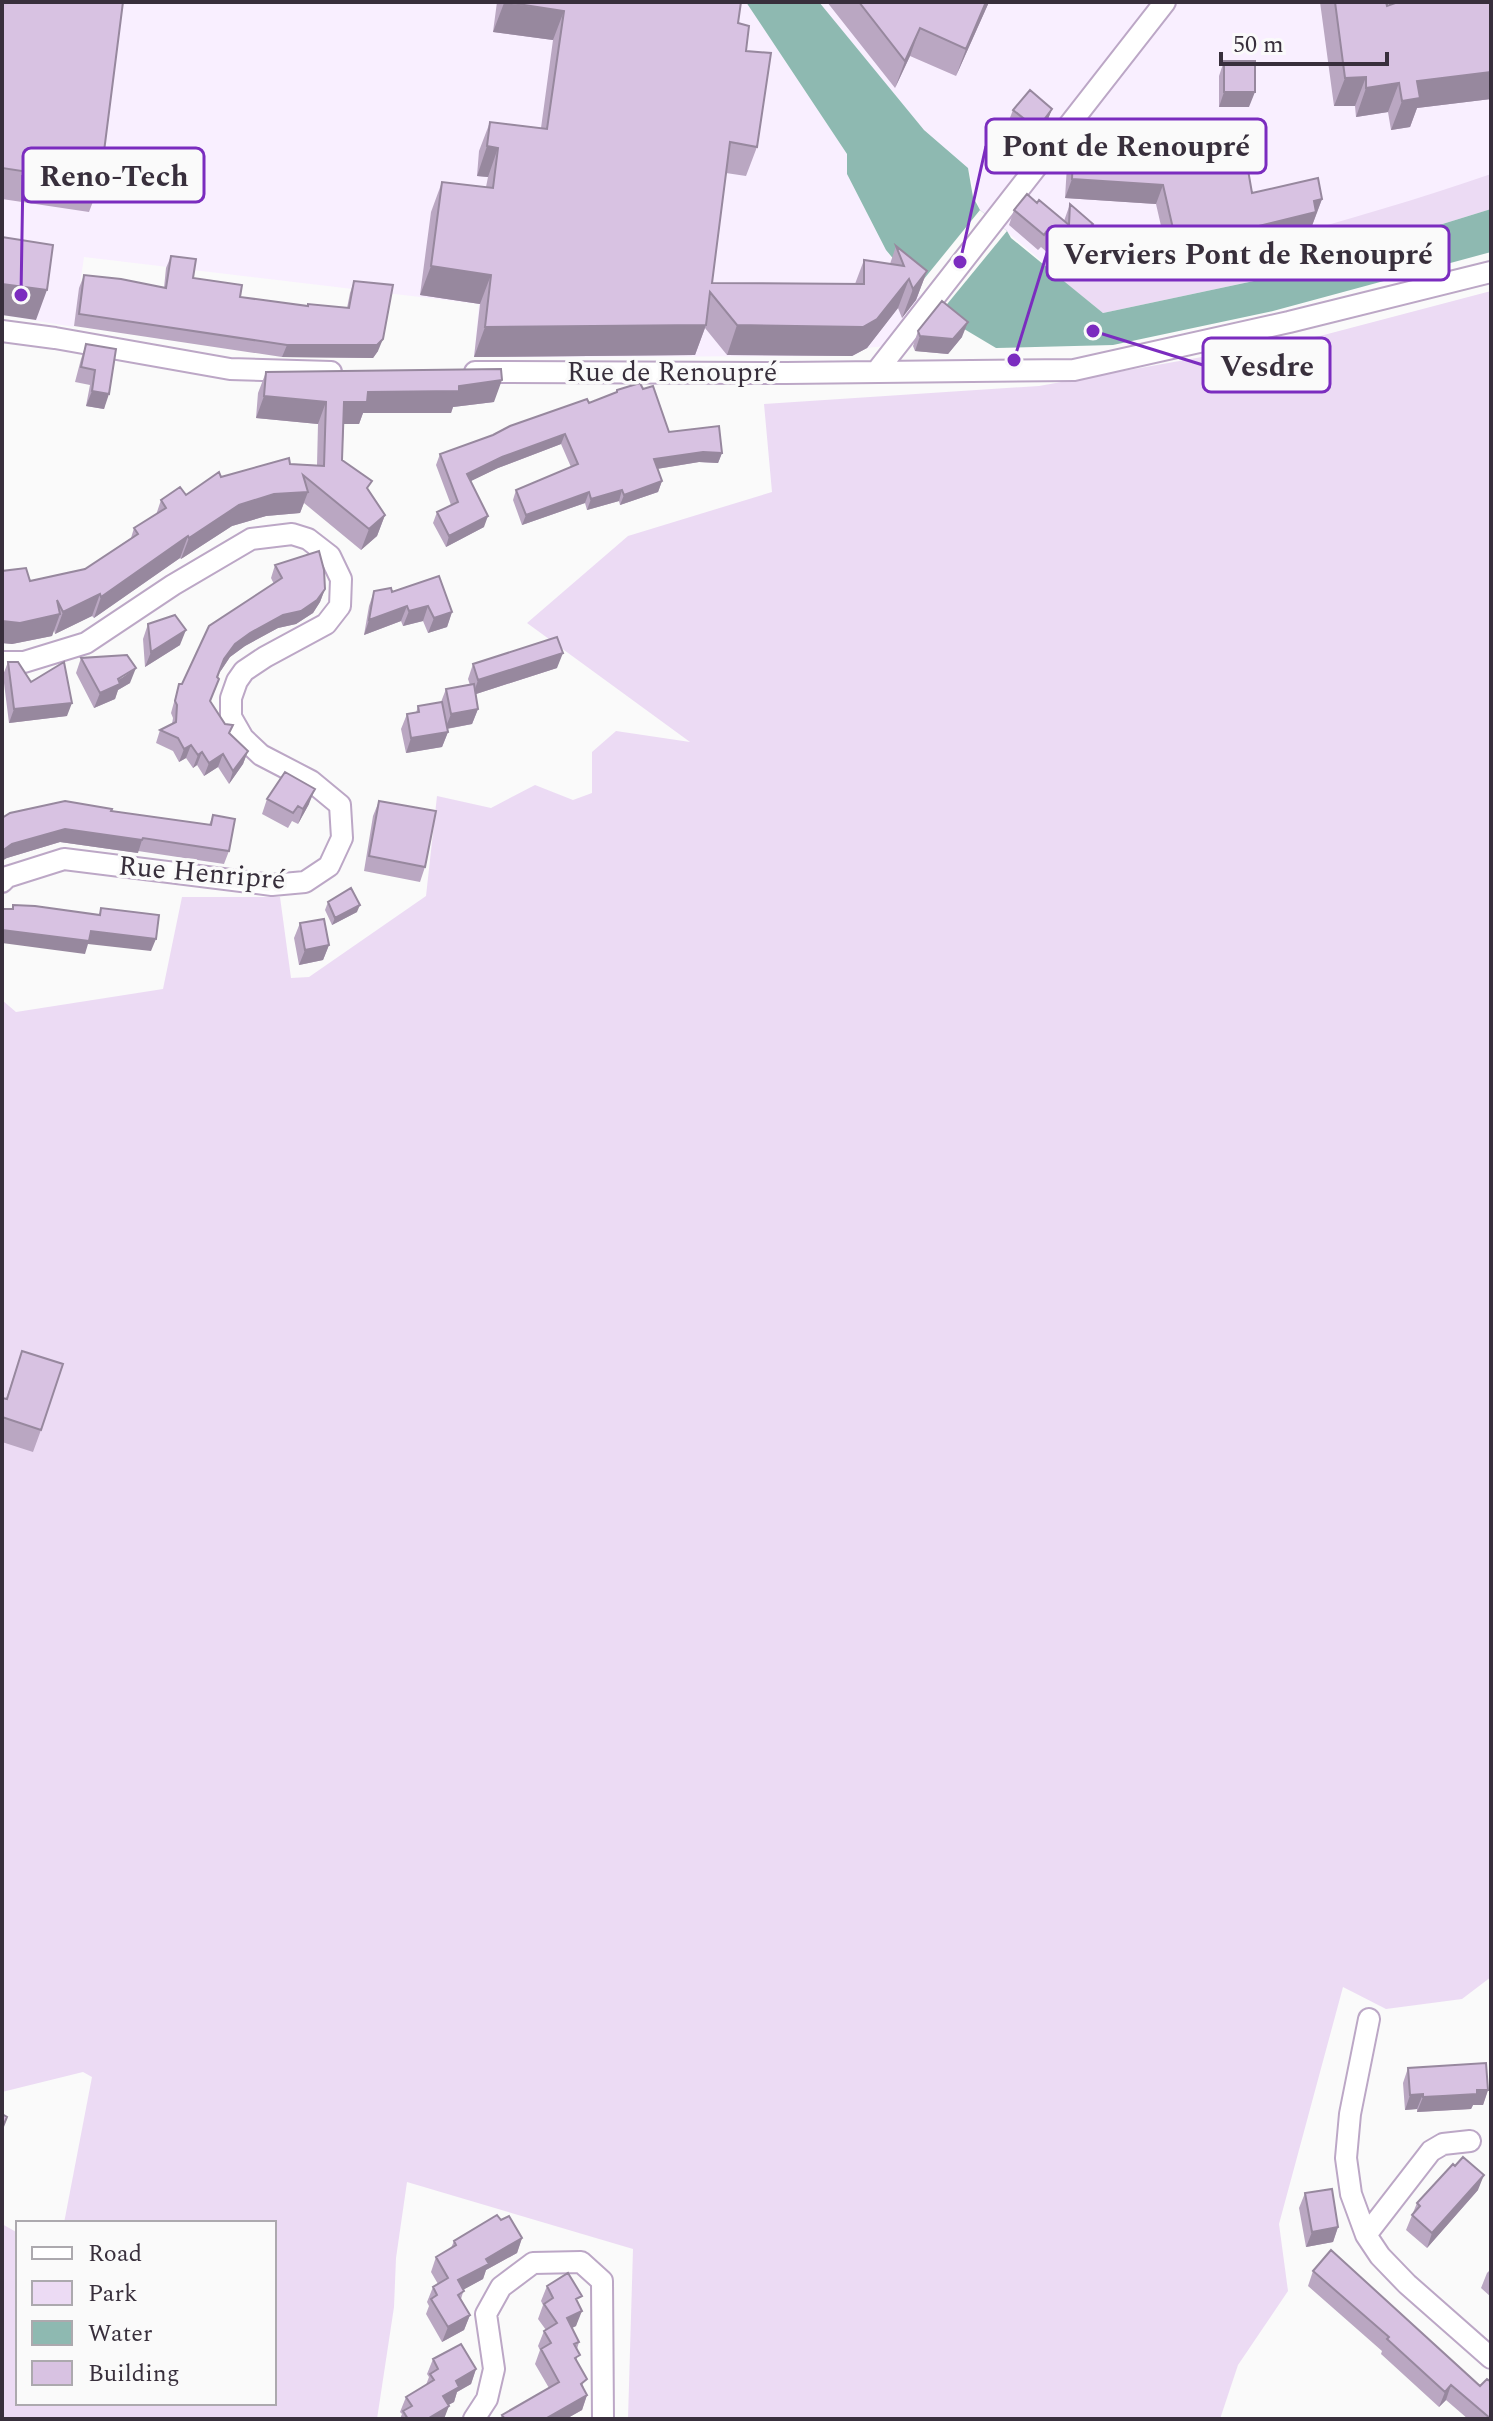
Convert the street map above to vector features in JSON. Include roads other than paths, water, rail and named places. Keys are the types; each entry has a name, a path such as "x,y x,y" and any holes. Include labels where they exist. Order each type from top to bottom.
{"street":[{"path":"877,371 1165,2"},
{"name":"Rue de Renoupré","path":"450,372 1074,370 1289,322 1491,272"},
{"path":"2,331 230,369 347,372"},
{"name":"Rue Henripré","path":"2,662 24,662 86,643 173,585 251,539 292,534 308,539 330,556 341,579 340,606 326,624 244,671 231,698 231,717 243,738 261,755 311,781 340,805 342,838 329,866 305,882 272,885 64,859 7,877 2,882"},
{"path":"1369,2019 1350,2114 1346,2158 1351,2194 1366,2235 1380,2256 1491,2358"},
{"path":"1366,2235 1431,2151 1443,2144 1470,2141"},
{"path":"474,2419 487,2399 494,2369 486,2314 501,2287 533,2263 581,2262 602,2281 603,2419"}],"water":[{"path":"746,2 819,2 924,130 968,168 973,197 980,210 1103,313 1268,278 1491,209 1491,252 1273,311 1113,345 996,348 939,314 886,250 847,174 847,154"}],"place":[{"name":"Pont de Renoupré","path":"960,262"},
{"name":"Reno-Tech","path":"21,295"},
{"name":"Vesdre","path":"1093,331"},
{"name":"Verviers Pont de Renoupré","path":"1014,360"}]}
